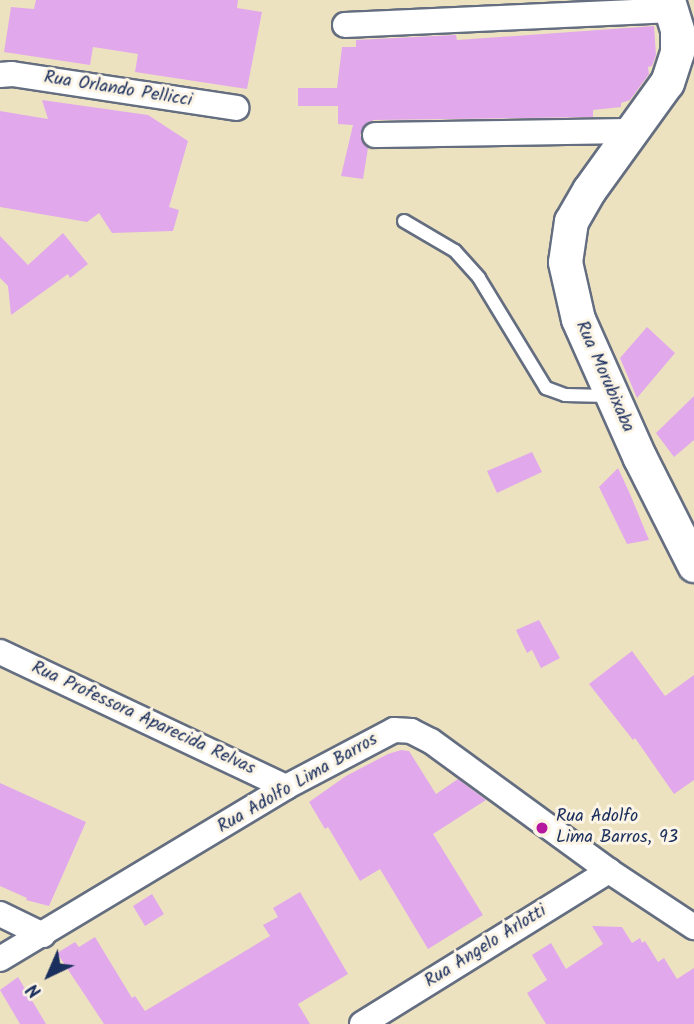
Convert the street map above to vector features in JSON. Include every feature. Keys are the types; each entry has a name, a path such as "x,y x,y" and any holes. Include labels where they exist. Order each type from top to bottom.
{"street":[{"path":"345,25 670,5"},
{"name":"Rua Morubixaba","path":"670,5 686,61 667,82 589,190 571,220 565,262 578,319 694,565"},
{"name":"Rua Orlando Pellicci","path":"0,75 12,74 236,108"},
{"path":"375,135 632,131"},
{"name":"Rua Professora Aparecida Relvas","path":"0,652 286,787"},
{"name":"Rua Adolfo Lima Barros","path":"0,959 286,787 372,739 394,730 411,731 431,741 609,871 694,928"},
{"name":"Rua Angelo Arlotti","path":"362,1024 609,871"},
{"path":"0,914 43,934"}],"lane":[{"path":"404,221 455,251 479,278 546,388 565,395 612,396"}],"building":[{"path":"36,0 238,0 237,8 262,12 247,89 135,72 138,54 93,47 90,65 4,52 11,7 34,9"},
{"path":"654,26 656,55 652,66 648,67 649,74 630,100 621,103 621,107 593,110 593,117 374,120 367,123 360,135 368,148 363,179 341,176 353,125 338,124 338,106 298,106 298,88 337,88 342,47 356,47 356,40 456,35 457,40"},
{"path":"42,100 148,115 188,141 169,207 179,210 173,231 112,233 99,213 87,222 0,207 0,111 48,119"},
{"path":"63,233 88,264 70,278 68,274 11,315 8,286 0,278 0,236 28,265"},
{"path":"647,327 675,353 637,398 620,358"},
{"path":"694,396 694,440 674,457 656,433"},
{"path":"532,452 542,472 497,493 487,471"},
{"path":"618,468 649,540 627,544 599,487"},
{"path":"539,620 560,658 541,668 532,650 527,653 516,630"},
{"path":"632,651 665,696 694,675 694,780 674,794 635,738 633,740 589,684"},
{"path":"401,750 409,751 436,794 458,779 486,800 433,834 483,915 428,949 380,869 360,881 328,827 325,829 309,802 346,776"},
{"path":"0,783 86,822 49,906 26,900 27,898 0,886"},
{"path":"300,892 348,974 298,1004 310,1024 104,1024 57,953 75,942 79,947 95,937 132,998 135,996 145,1011 270,936 263,925 278,917 273,908"},
{"path":"152,894 164,914 145,926 133,906"},
{"path":"592,926 622,927 632,943 640,938 642,943 645,941 658,962 664,958 677,979 694,968 694,1024 546,1024 527,993 547,980 532,955 551,943 566,969 603,944"},
{"path":"18,977 46,1024 20,1024 0,990"}],"place":[{"name":"Rua Adolfo Lima Barros, 93","path":"542,828"}]}
